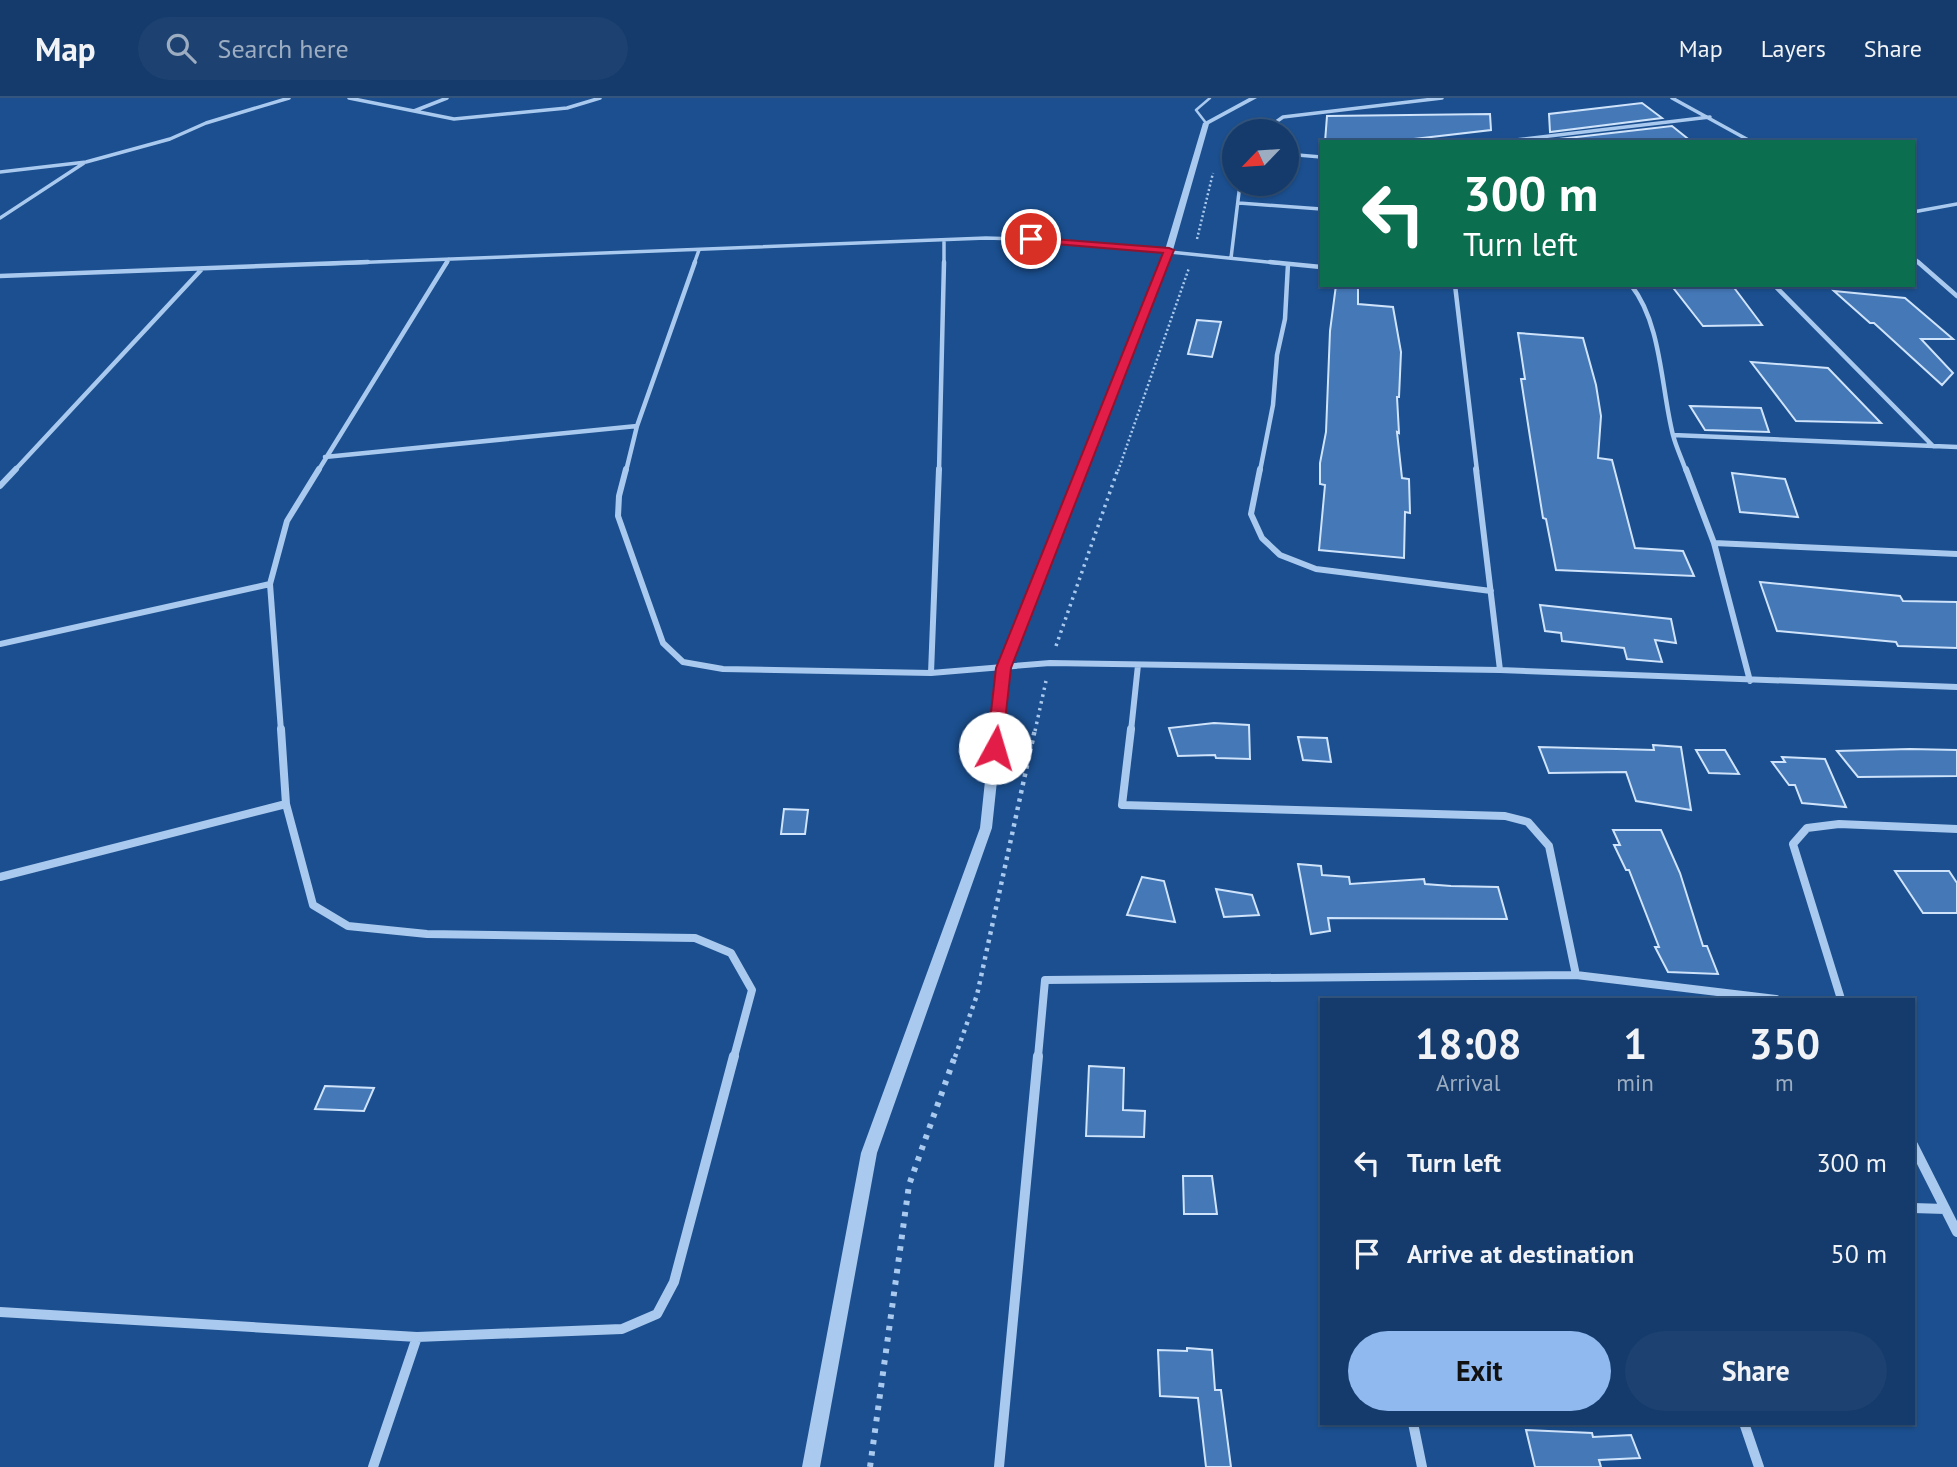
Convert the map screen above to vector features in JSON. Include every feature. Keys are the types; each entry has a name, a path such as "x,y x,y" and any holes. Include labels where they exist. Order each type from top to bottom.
{"street":[{"path":"0,172 86,162 170,139 206,123 289,98"},
{"path":"349,98 454,119 567,108 600,98"},
{"path":"413,111 447,98"},
{"path":"811,1467 869,1153 986,828 1003,668 1169,250 1206,123 1254,98"},
{"path":"1280,119 1441,98"},
{"path":"1672,98 1749,140"},
{"path":"1516,140 1710,117"},
{"path":"1299,155 1320,157"},
{"path":"0,218 86,162"},
{"path":"1231,258 1240,196"},
{"path":"1239,203 1320,209"},
{"path":"1915,212 1957,204"},
{"path":"0,276 944,242 986,238 1053,240 1169,250 1320,267"},
{"path":"931,673 939,485 944,242"},
{"path":"699,250 637,426 619,496 618,516 663,643 683,662 723,669 931,673 1051,663 1500,670 1957,687"},
{"path":"0,1312 417,1337 622,1329 657,1314 674,1282 752,990 731,953 695,938 427,934 348,926 313,905 286,804 270,584 287,521 449,259"},
{"path":"1915,259 1957,296"},
{"path":"1288,264 1285,318 1277,355 1273,405 1251,514 1262,538 1280,555 1316,569 1491,591"},
{"path":"0,486 201,270"},
{"path":"1455,287 1500,670"},
{"path":"1633,287 1638,294 1660,358 1673,435 1714,543 1750,681"},
{"path":"1776,287 1934,447"},
{"path":"325,457 637,426"},
{"path":"1673,435 1957,447"},
{"path":"1714,543 1957,554"},
{"path":"0,644 270,584"},
{"path":"1138,665 1122,805 1505,816 1528,822 1549,846 1576,975"},
{"path":"0,877 286,804"},
{"path":"1841,998 1793,844 1807,828 1839,824 1957,829"},
{"path":"999,1467 1045,980 1576,975 1768,998"},
{"path":"1915,1149 1957,1232"},
{"path":"1915,1208 1945,1209"},
{"path":"373,1467 417,1337"},
{"path":"1413,1425 1422,1467"},
{"path":"1745,1425 1759,1467"}],"lane":[{"path":"1206,123 1196,110 1210,98"}],"path":[{"path":"870,1467 909,1185 977,995 1051,663 1194,253 1215,166"}],"building":[{"path":"1642,103 1662,118 1550,132 1549,114"},
{"path":"1490,114 1491,130 1405,140 1325,140 1327,116"},
{"path":"1672,126 1690,140 1551,140"},
{"path":"1336,287 1358,287 1358,304 1393,307 1401,352 1397,397 1399,433 1397,432 1402,478 1409,479 1410,513 1405,512 1404,558 1319,550 1325,485 1320,484 1320,463 1326,432 1330,331"},
{"path":"1673,287 1734,287 1762,325 1703,326"},
{"path":"1834,291 1905,298 1953,339 1921,339 1953,373 1942,385 1874,323 1870,323"},
{"path":"1197,320 1221,322 1212,357 1188,354"},
{"path":"1518,333 1583,338 1601,416 1598,458 1612,460 1635,548 1683,551 1694,576 1556,570 1546,519 1543,518 1530,437 1521,379 1525,379"},
{"path":"1751,362 1828,368 1881,423 1796,421"},
{"path":"1690,406 1761,408 1769,432 1705,430"},
{"path":"1732,473 1785,479 1798,517 1740,512"},
{"path":"1760,582 1900,596 1903,601 1957,602 1957,648 1898,646 1896,642 1777,631"},
{"path":"1540,605 1671,619 1676,643 1655,640 1662,662 1627,659 1624,648 1562,641 1561,633 1545,631"},
{"path":"1214,723 1249,725 1250,759 1216,758 1215,755 1178,756 1169,728"},
{"path":"1298,737 1327,738 1331,762 1303,760"},
{"path":"1653,745 1681,747 1691,810 1636,801 1626,772 1549,773 1539,747 1654,750"},
{"path":"1696,750 1725,750 1739,774 1709,773"},
{"path":"1957,750 1957,776 1858,777 1837,751"},
{"path":"1782,757 1825,759 1846,807 1802,803 1795,785 1789,785 1772,762 1785,762"},
{"path":"784,809 808,810 805,834 781,834"},
{"path":"1613,830 1661,830 1680,873 1703,946 1707,946 1718,974 1668,972 1655,947 1659,947 1629,870 1626,870 1614,845 1620,845"},
{"path":"1298,864 1321,866 1322,875 1349,877 1350,884 1424,879 1425,884 1498,887 1507,919 1328,918 1330,931 1311,934"},
{"path":"1895,871 1949,871 1957,883 1957,913 1923,913"},
{"path":"1142,877 1164,881 1175,922 1127,915"},
{"path":"1216,889 1252,895 1259,915 1224,917"},
{"path":"1089,1066 1124,1068 1123,1110 1145,1111 1144,1137 1086,1136"},
{"path":"325,1086 374,1088 364,1111 315,1109"},
{"path":"1183,1176 1212,1176 1217,1214 1184,1214"},
{"path":"1187,1348 1212,1350 1215,1390 1221,1390 1231,1467 1206,1467 1198,1398 1160,1396 1158,1350 1187,1351"},
{"path":"1526,1430 1592,1433 1593,1437 1631,1435 1640,1458 1599,1460 1601,1467 1535,1467"}],"route":[{"path":"995,748 1003,668 1169,250 1031,239"}]}
